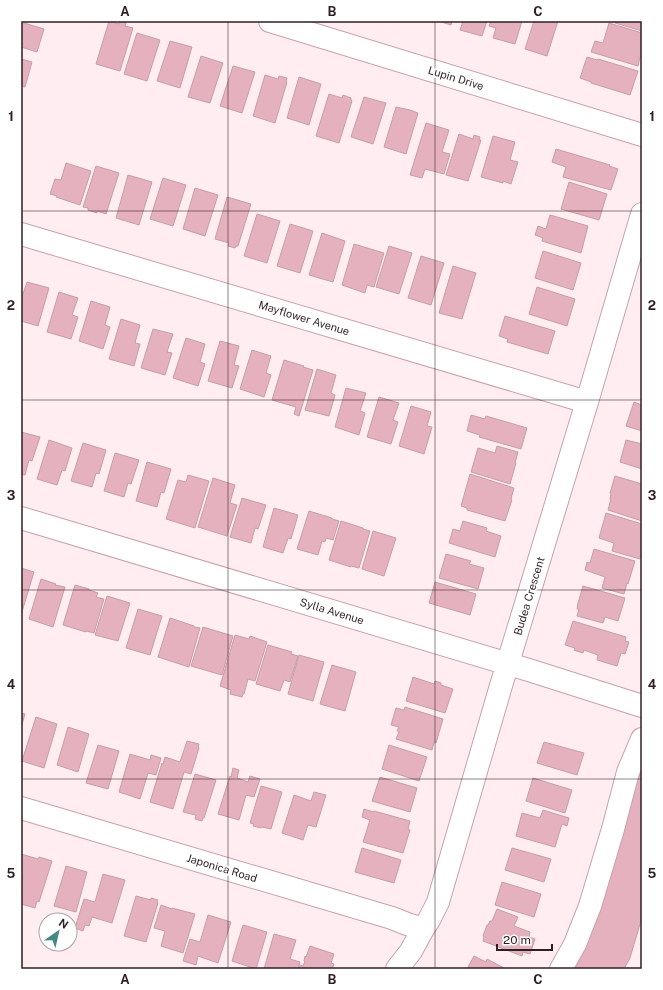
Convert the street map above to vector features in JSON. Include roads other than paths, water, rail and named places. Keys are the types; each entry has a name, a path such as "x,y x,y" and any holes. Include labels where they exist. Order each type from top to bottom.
{"street":[{"name":"Lupin Drive","path":"270,21 642,135"},
{"name":"Budea Crescent","path":"397,969 411,950 438,902 642,214"},
{"name":"Mayflower Avenue","path":"21,234 587,402"},
{"name":"Sylla Avenue","path":"21,518 508,664 642,706"},
{"path":"561,969 575,944 590,906 628,772 641,742"},
{"name":"Japonica Road","path":"21,808 392,918 423,929"}]}
